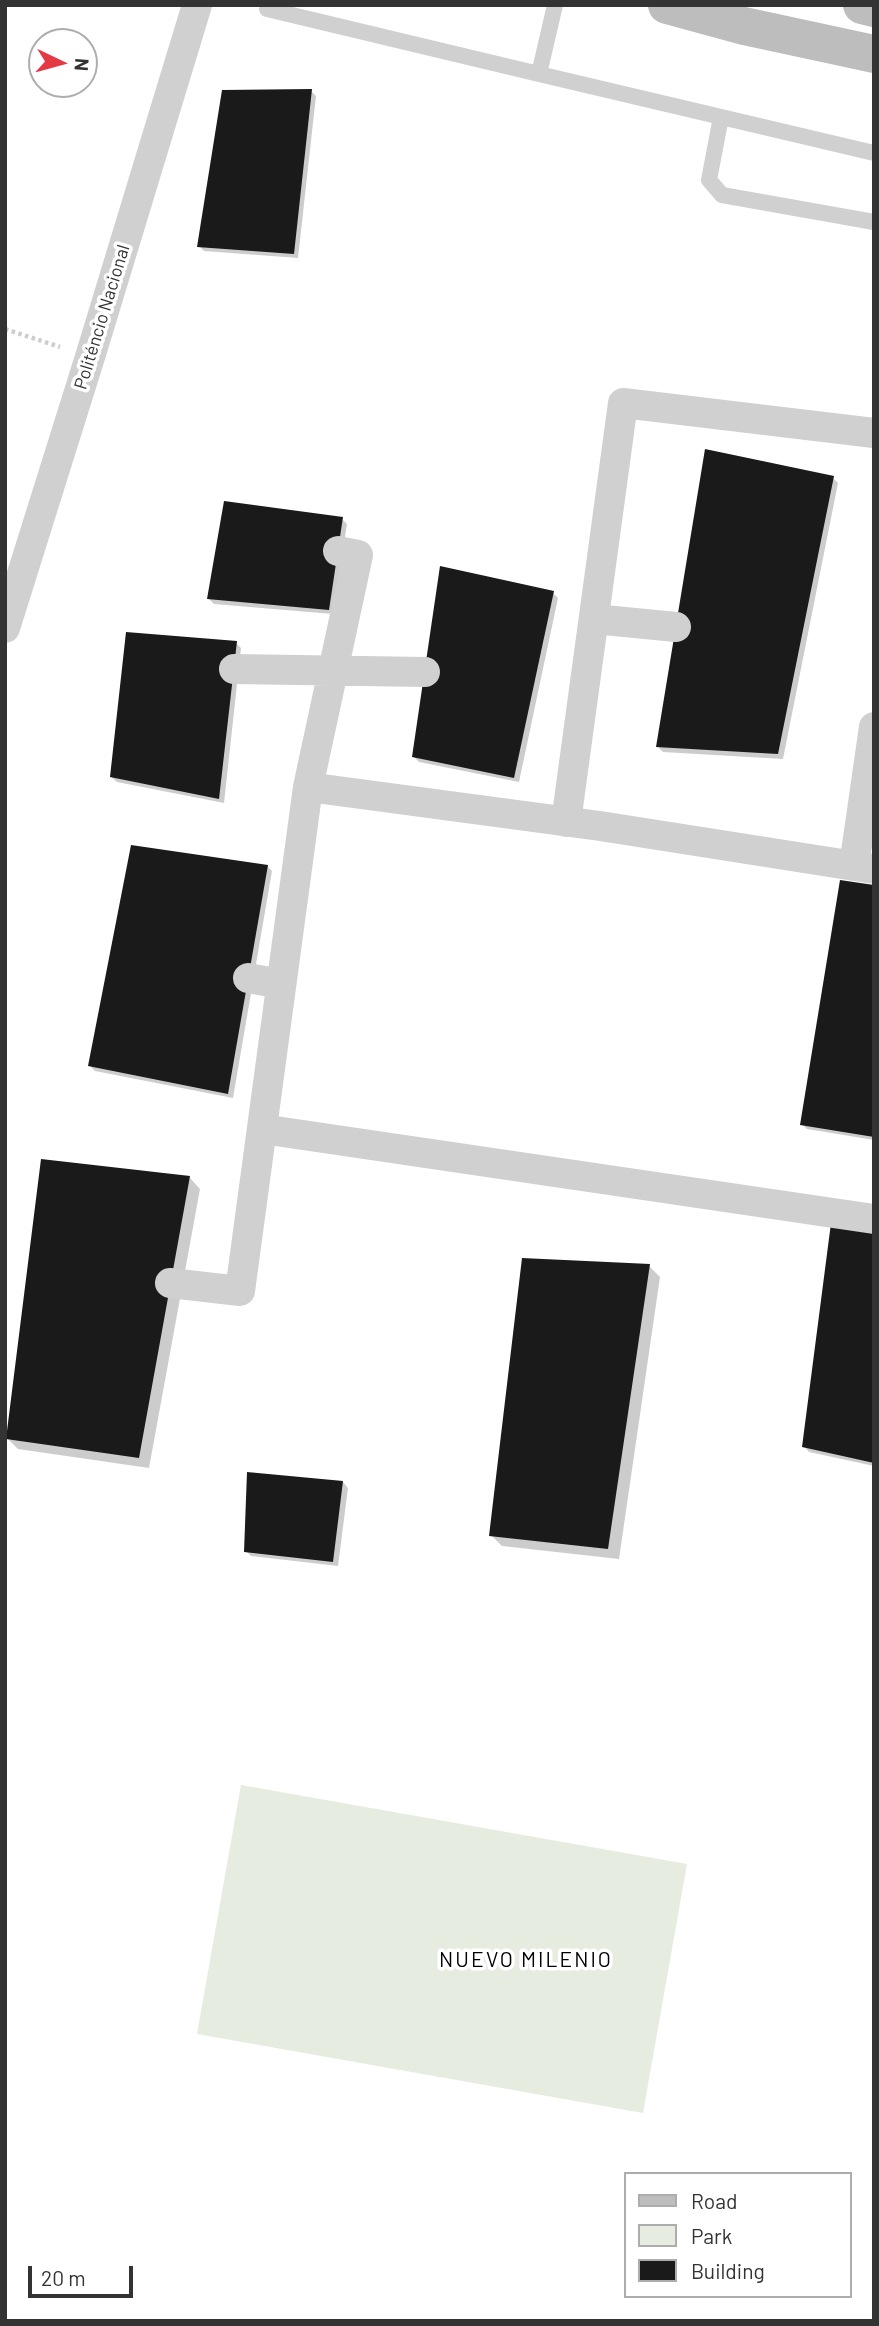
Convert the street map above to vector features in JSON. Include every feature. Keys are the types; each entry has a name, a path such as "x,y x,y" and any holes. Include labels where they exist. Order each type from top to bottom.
{"street":[{"name":"Politéncio Nacional","path":"5,628 197,5"},
{"path":"667,5 744,26 874,54"},
{"path":"862,5 874,8"},
{"path":"566,822 623,403 874,433"},
{"path":"170,1283 240,1290 308,787 359,555 338,551"},
{"path":"594,619 676,627"},
{"path":"234,669 425,673"},
{"path":"308,787 566,822 864,867 874,727"},
{"path":"248,978 281,984"},
{"path":"262,1129 874,1219"}],"lane":[{"path":"539,74 555,5"},
{"path":"267,9 874,153"},
{"path":"721,117 709,180 722,195 874,222"}],"path":[{"path":"5,329 90,357"}],"green space":[{"path":"241,1785 687,1864 643,2113 197,2034"}],"building":[{"path":"312,89 294,254 197,247 222,90"},
{"path":"705,449 834,476 778,754 656,747"},
{"path":"224,501 343,517 329,610 207,599"},
{"path":"440,566 554,591 514,778 412,757"},
{"path":"126,632 237,641 219,799 110,777"},
{"path":"131,845 268,865 228,1094 88,1066"},
{"path":"840,880 874,885 874,1137 800,1125"},
{"path":"41,1159 190,1176 139,1458 6,1439"},
{"path":"831,1223 874,1228 874,1463 802,1447"},
{"path":"522,1258 650,1264 608,1549 489,1536"},
{"path":"247,1472 343,1481 333,1562 244,1552"}],"district":[{"name":"NUEVO MILENIO","path":"526,1960"}]}
